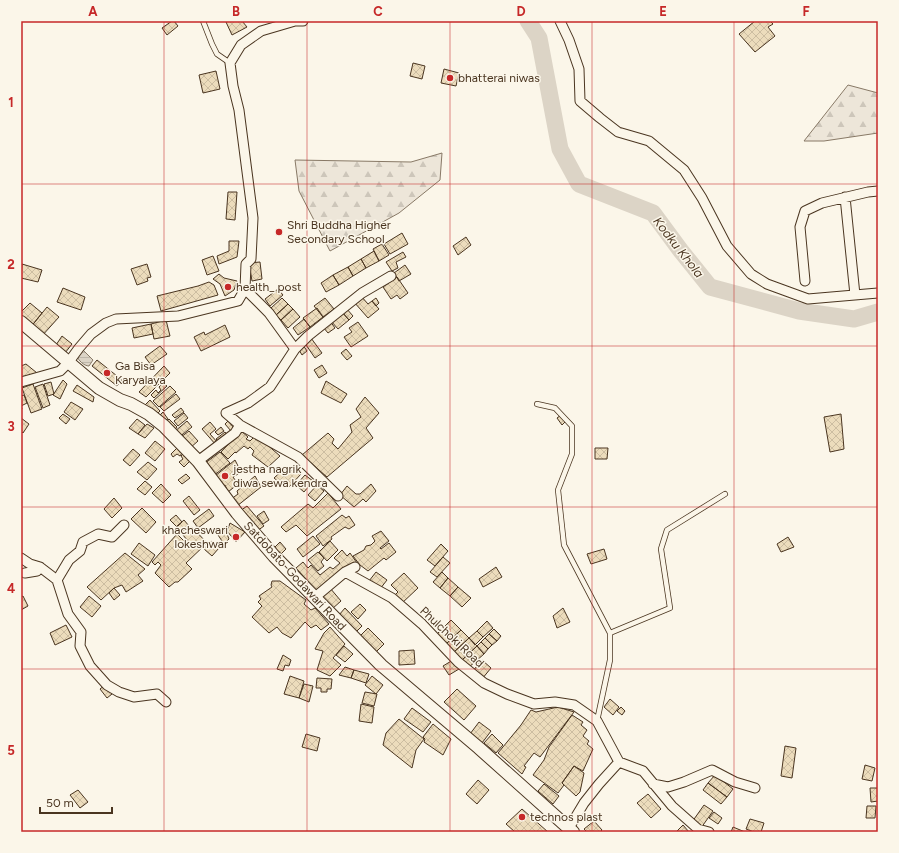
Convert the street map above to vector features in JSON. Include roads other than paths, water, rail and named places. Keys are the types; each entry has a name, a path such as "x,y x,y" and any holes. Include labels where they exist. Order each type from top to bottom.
{"street":[{"path":"21,382 60,371 91,334 116,319 178,316 238,301 245,289 246,264 251,259 253,218 239,110 232,86 230,63 241,45 261,32 295,21 303,21"},
{"path":"560,21 570,40 578,69 580,101 618,132 649,141 684,170 702,198 727,246 751,274 767,284 808,299 878,293"},
{"path":"805,281 800,227 805,212 822,203 878,191"},
{"path":"845,197 855,295"},
{"path":"338,496 298,457 240,425 226,413 248,403 270,387 295,349 308,336 362,293 391,276"},
{"path":"245,289 269,313 295,349"},
{"name":"Satdobato-Godawari Road","path":"21,322 99,388 154,418 177,439 198,461 241,519 314,598 381,665 479,748 571,830"},
{"path":"198,461 235,433 240,425"},
{"path":"57,580 69,560 80,551 83,542 98,534 112,537 124,525"},
{"path":"21,558 30,564 40,567 52,578 57,580 68,614 81,632 80,646 90,666 103,681 119,692 134,697 157,694 166,702"},
{"path":"25,573 37,571 40,567"},
{"path":"314,598 345,572 355,568"},
{"name":"Phulchoki Road","path":"345,572 392,598 422,624 458,662 484,683 507,694 534,704 554,702 574,706 597,721 619,762"},
{"path":"571,830 584,803 619,762 643,771 672,806 698,829 709,832"},
{"path":"653,784 668,788 712,770 735,782 755,788"}],"lane":[{"path":"203,21 217,54 230,63"},
{"path":"537,404 555,408 572,426 572,454 558,490 564,545 610,633 610,660 597,721"},
{"path":"610,633 670,608 661,549 667,530 725,494"}],"waterway":[{"name":"Kodku Khola","path":"528,21 539,38 560,149 579,184 653,213 710,287 799,311 854,319 878,312"}],"place":[{"name":"bhatterai niwas","path":"450,78"},
{"name":"Shri Buddha Higher Secondary School","path":"279,232"},
{"name":"health_ post","path":"228,287"},
{"name":"Ga Bisa Karyalaya","path":"107,373"},
{"name":"jestha nagrik diwa sewa kendra","path":"225,476"},
{"name":"khacheswari lokeshwar","path":"236,537"},
{"name":"technos plast","path":"522,817"}]}
